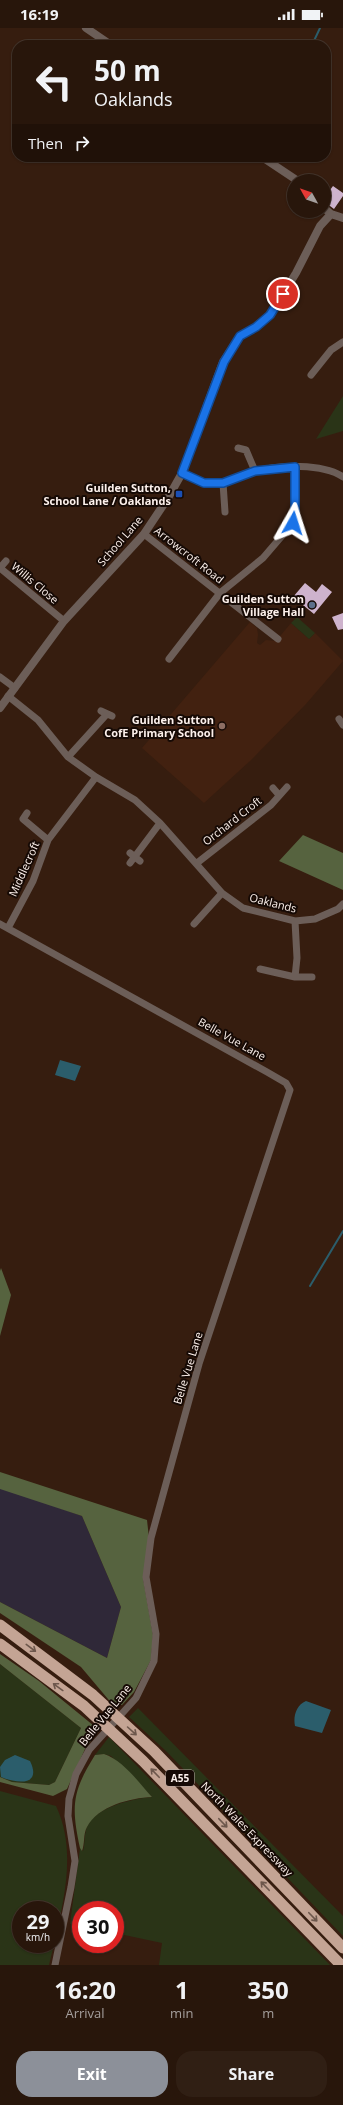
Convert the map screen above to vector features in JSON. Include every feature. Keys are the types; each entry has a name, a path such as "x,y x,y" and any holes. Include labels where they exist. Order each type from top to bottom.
{"highway":[{"name":"North Wales Expressway","path":"0,1625 93,1696 154,1751 343,1948"},
{"name":"A55","path":"0,1644 84,1706 143,1761 341,1965"}],"street":[{"path":"86,28 104,40"},
{"path":"270,162 288,174"},
{"path":"331,214 343,218"},
{"name":"School Lane","path":"0,708 64,621 144,534 168,498 182,473 224,362 240,336 256,327 270,315 296,273 320,226 327,218"},
{"path":"311,375 331,350 343,342"},
{"path":"246,450 250,443"},
{"path":"238,448 246,450"},
{"path":"246,450 255,471"},
{"path":"182,473 204,483 223,483 255,471 295,467 322,469 343,477"},
{"path":"220,593 264,558 293,523 295,517 295,467"},
{"path":"222,508 223,483"},
{"name":"Arrowcroft Road","path":"144,534 278,639"},
{"name":"Willis Close","path":"6,561 0,568 64,621"},
{"name":"Arrowcroft Road","path":"169,659 220,593"},
{"path":"0,677 15,688"},
{"name":"Oaklands","path":"8,696 38,720 68,757 96,777 135,800 160,823 222,893 243,908 295,921 315,919 338,909 343,904"},
{"path":"68,757 106,714"},
{"name":"Middlecroft","path":"8,928 33,881 48,840 96,777"},
{"name":"Orchard Croft","path":"197,863 271,804 287,787"},
{"path":"272,788 279,795"},
{"name":"Middlecroft","path":"28,813 23,819 48,840"},
{"path":"134,859 160,823"},
{"path":"194,924 197,915 222,893"},
{"path":"295,921 297,958 295,976"},
{"name":"Belle Vue Lane","path":"0,924 274,1075 286,1083 290,1090 199,1364 158,1513 146,1577 156,1634 154,1661 136,1698 89,1750 76,1774 69,1800 68,1816 75,1861 72,1887 55,1965"},
{"path":"260,969 295,976 312,977"}],"shaded area":[{"name":"Guilden Sutton CofE Primary School","path":"250,622 257,628 257,643 260,645 266,640 276,641 291,623 309,639 315,633 343,661 306,704 250,761 204,803 142,748"},
{"path":"0,1487 82,1516 121,1607 107,1658 0,1602"}],"green space":[{"path":"343,396 343,431 316,439"},
{"path":"297,617 315,633 309,639 291,623"},
{"path":"303,835 343,853 343,890 279,861"},
{"path":"1,1268 11,1295 0,1336 0,1271"},
{"path":"0,1472 147,1520 149,1538 143,1578 153,1635 151,1660 134,1692 122,1705 113,1705 81,1667 0,1613 0,1602 107,1658 121,1607 82,1516 0,1489"},
{"path":"0,1654 39,1681 99,1730 85,1749 67,1789 53,1796 0,1782 0,1777 12,1782 49,1785 55,1782 81,1728 0,1664"},
{"path":"0,1664 81,1728 55,1782 49,1785 12,1782 0,1777"},
{"path":"138,1708 343,1916 343,1936 167,1752 129,1717"},
{"path":"109,1737 330,1965 159,1965 162,1943 124,1935 124,1901 73,1901 80,1848 83,1851 85,1833 90,1822 96,1815 104,1810 124,1802 152,1797 111,1756 104,1754 95,1755"},
{"path":"104,1754 118,1761 152,1797 134,1799 115,1804 99,1814 87,1827 82,1851 80,1848 75,1821 78,1790 87,1768 95,1755"},
{"path":"0,1791 56,1806 66,1838 67,1872 63,1901 12,1901 12,1953 52,1953 49,1965 0,1965"},
{"path":"72,1909 72,1924 70,1924"}],"water":[{"path":"60,1060 81,1066 75,1081 55,1075"},
{"path":"306,1701 331,1710 322,1733 295,1726 294,1719 296,1712 300,1705"},
{"path":"15,1755 30,1761 33,1769 31,1779 21,1782 1,1777 0,1767 5,1760"}],"building":[{"path":"333,186 343,193 343,196 334,209 331,207 331,189"},
{"name":"Guilden Sutton Village Hall","path":"305,583 316,592 322,584 332,592 314,614 293,597"},
{"path":"343,613 343,629 338,630 332,617"}],"waterway":[{"path":"314,40 320,28"},
{"path":"310,1286 343,1231"}],"place":[{"name":"Guilden Sutton, School Lane / Oaklands","path":"179,494"},
{"name":"Guilden Sutton Village Hall","path":"312,605"},
{"name":"Guilden Sutton CofE Primary School","path":"222,726"}],"route":[{"path":"283,294 270,315 256,327 240,336 224,362 182,473 204,483 223,483 255,471 295,467 295,517 293,523"}]}
